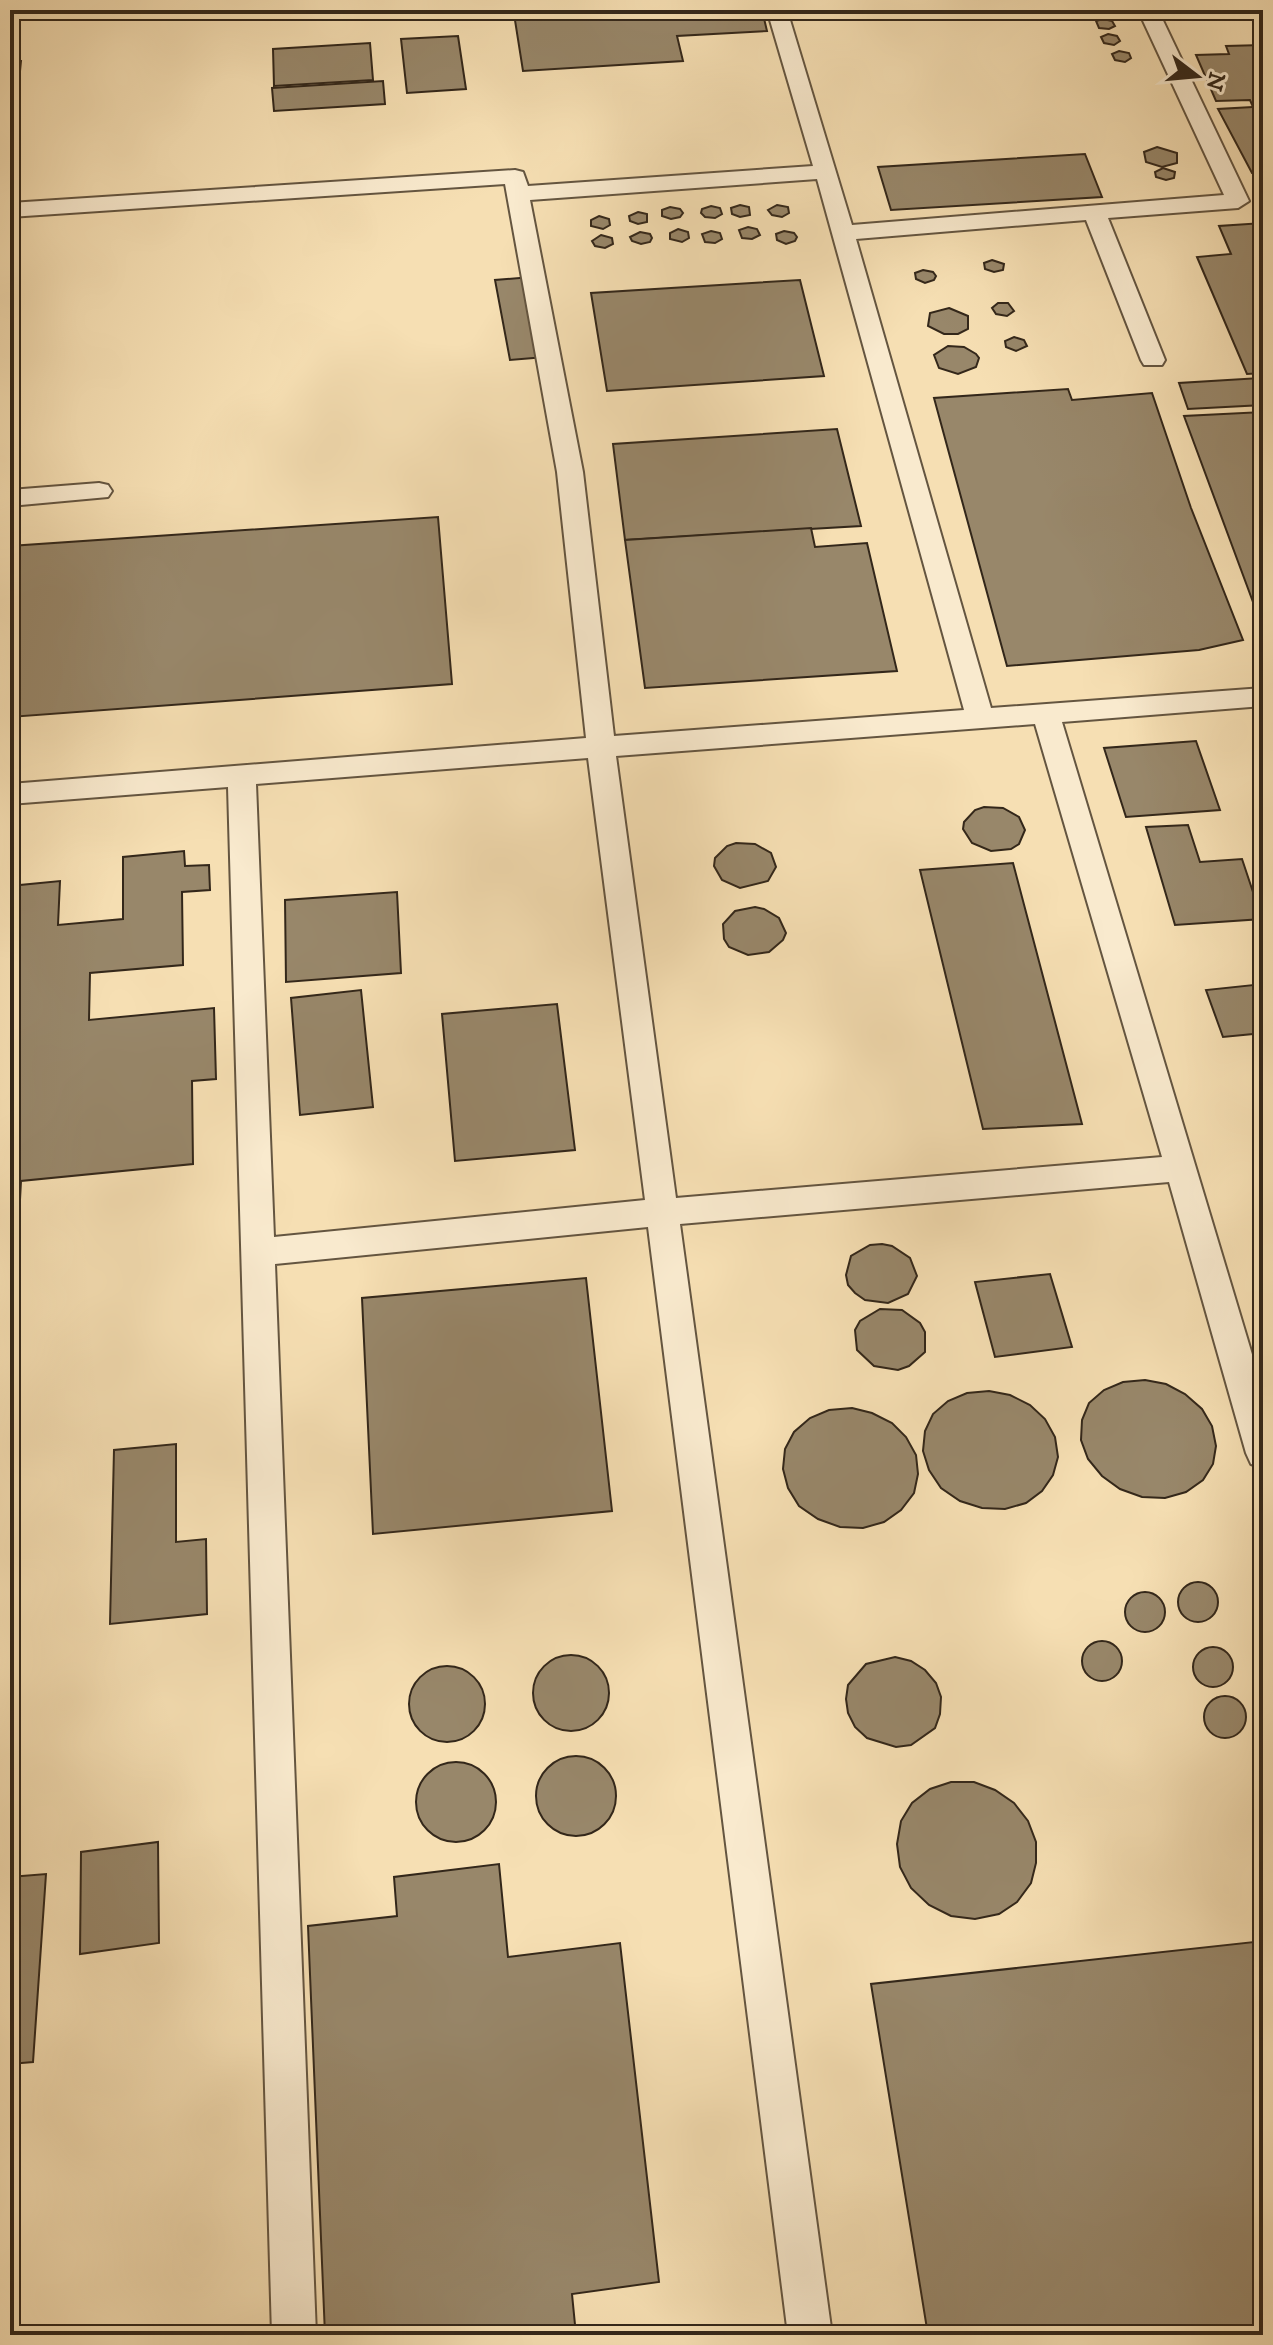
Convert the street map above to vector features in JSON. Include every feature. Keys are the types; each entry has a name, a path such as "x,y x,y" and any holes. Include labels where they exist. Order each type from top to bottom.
{"lane":[{"path":"777,10 826,172 980,718"},
{"path":"843,233 1238,201 1148,10"},
{"path":"517,194 826,172"},
{"path":"10,210 515,177 570,472 601,747 810,2335"},
{"path":"1095,213 1153,360"},
{"path":"10,498 99,491"},
{"path":"10,794 1263,697"},
{"path":"1046,713 1263,1453"},
{"path":"242,775 294,2335"},
{"path":"259,1252 662,1212 1181,1168"}],"building":[{"path":"577,10 762,10 767,31 677,36 683,61 523,71 514,14"},
{"path":"1096,21 1112,21 1115,26 1099,28"},
{"path":"1108,34 1117,36 1120,41 1114,45 1104,43 1101,37"},
{"path":"458,36 466,89 407,93 401,39"},
{"path":"370,43 373,80 274,86 273,49"},
{"path":"1263,45 1263,107 1253,107 1250,100 1216,101 1196,55 1229,54 1226,46"},
{"path":"1119,51 1129,53 1131,58 1125,62 1115,60 1112,54"},
{"path":"21,61 14,132 10,133 10,62"},
{"path":"383,81 385,104 274,111 272,88"},
{"path":"1263,107 1263,173 1252,173 1218,109"},
{"path":"1157,147 1177,153 1177,163 1162,167 1146,162 1144,152"},
{"path":"1085,154 1102,197 891,210 878,167"},
{"path":"1163,168 1175,172 1174,178 1166,180 1156,177 1155,172"},
{"path":"740,205 749,207 750,215 740,217 732,214 731,208"},
{"path":"777,205 788,207 789,213 782,217 772,215 768,210"},
{"path":"711,206 720,208 722,214 715,218 705,217 702,209"},
{"path":"670,207 683,213 671,219 662,216 662,210"},
{"path":"638,212 647,214 647,222 638,224 630,221 629,216"},
{"path":"599,216 609,219 610,225 603,229 591,226 591,220"},
{"path":"1263,223 1263,373 1247,374 1197,257 1231,254 1219,226"},
{"path":"748,227 757,229 760,235 752,239 742,238 739,230"},
{"path":"678,229 688,232 689,238 682,242 670,239 670,233"},
{"path":"711,231 720,233 722,239 715,243 705,242 702,234"},
{"path":"784,231 794,233 797,237 795,241 786,244 777,240 776,234"},
{"path":"640,232 650,234 650,242 641,244 632,241 630,237"},
{"path":"601,235 612,238 613,244 605,248 595,246 592,241"},
{"path":"992,260 1004,264 1003,270 994,272 985,269 984,263"},
{"path":"923,270 933,272 936,276 934,280 925,283 916,279 915,273"},
{"path":"531,277 545,357 510,360 495,280"},
{"path":"800,280 824,376 607,391 591,293"},
{"path":"998,303 1008,303 1014,311 1007,316 996,314 992,308"},
{"path":"949,308 968,316 968,329 958,334 944,334 928,326 930,313"},
{"path":"1014,337 1024,340 1027,346 1016,351 1006,347 1005,341"},
{"path":"948,346 964,347 976,354 979,358 976,367 958,374 939,368 934,355"},
{"path":"1260,378 1263,405 1188,409 1179,383"},
{"path":"1068,389 1072,400 1152,393 1191,508 1243,640 1199,650 1007,666 934,398"},
{"path":"1263,412 1263,629 1184,416"},
{"path":"837,429 861,526 625,540 613,444"},
{"path":"438,517 452,684 10,717 10,546"},
{"path":"811,528 815,547 867,543 897,671 645,688 625,540"},
{"path":"1196,741 1220,810 1126,817 1104,748"},
{"path":"1003,808 1019,817 1025,830 1019,844 1011,849 991,851 972,843 963,829 964,822 975,810"},
{"path":"1188,825 1200,862 1242,859 1262,919 1175,925 1146,827"},
{"path":"755,844 771,853 776,867 768,881 740,888 722,880 714,866 715,858 727,846"},
{"path":"184,851 185,866 209,865 210,890 182,892 183,965 90,973 89,1020 214,1008 216,1079 192,1081 193,1164 21,1181 19,1218 10,1219 10,886 60,881 58,925 123,919 123,857"},
{"path":"1013,863 1082,1124 983,1129 920,870"},
{"path":"397,892 401,973 286,982 285,900"},
{"path":"755,907 779,918 786,933 783,940 769,952 748,955 729,947 724,939 723,924 735,911"},
{"path":"1263,984 1263,1033 1223,1037 1206,990"},
{"path":"361,990 373,1107 300,1115 291,998"},
{"path":"557,1004 575,1150 455,1161 442,1014"},
{"path":"870,1245 892,1246 910,1258 917,1276 908,1294 888,1303 865,1300 848,1285 846,1275 851,1256"},
{"path":"1050,1274 1072,1347 995,1357 975,1282"},
{"path":"586,1278 612,1511 373,1534 362,1298"},
{"path":"880,1309 902,1310 920,1323 925,1332 925,1352 909,1366 898,1370 874,1366 857,1350 855,1330 860,1321"},
{"path":"1145,1380 1166,1384 1185,1394 1202,1409 1212,1426 1216,1446 1213,1464 1203,1480 1186,1492 1165,1498 1142,1497 1120,1489 1102,1476 1088,1459 1081,1440 1082,1420 1089,1403 1104,1390 1123,1382"},
{"path":"989,1391 1010,1395 1030,1405 1045,1419 1055,1437 1058,1457 1053,1475 1042,1491 1026,1503 1005,1509 982,1508 960,1501 941,1488 929,1470 923,1451 925,1431 933,1414 948,1401 967,1393"},
{"path":"852,1408 892,1423 906,1437 916,1455 918,1474 914,1493 901,1510 884,1522 863,1528 840,1527 818,1519 799,1506 788,1488 783,1469 785,1449 794,1432 810,1418 829,1410"},
{"path":"176,1444 176,1542 206,1539 207,1614 110,1624 114,1450"},
{"path":"1198,1582 1212,1588 1218,1602 1212,1616 1198,1622 1184,1616 1178,1602 1184,1588"},
{"path":"1145,1592 1159,1598 1165,1612 1159,1626 1145,1632 1131,1626 1125,1612 1131,1598"},
{"path":"1102,1641 1116,1647 1122,1661 1116,1675 1102,1681 1088,1675 1082,1661 1088,1647"},
{"path":"1213,1647 1227,1653 1233,1667 1227,1681 1213,1687 1199,1681 1193,1667 1199,1653"},
{"path":"564,1655 578,1655 592,1661 603,1672 609,1693 606,1708 598,1720 578,1731 564,1731 550,1725 539,1714 533,1700 533,1686 539,1672 550,1661"},
{"path":"895,1657 911,1661 925,1670 936,1683 941,1697 935,1728 911,1745 896,1747 867,1738 855,1727 846,1699 848,1685 866,1664"},
{"path":"455,1666 468,1672 479,1683 485,1704 483,1719 468,1736 455,1742 439,1742 426,1736 411,1719 409,1696 415,1683 432,1668"},
{"path":"1225,1696 1240,1702 1246,1717 1240,1732 1225,1738 1210,1732 1204,1717 1210,1702"},
{"path":"576,1756 591,1759 604,1768 613,1781 616,1796 613,1811 604,1824 591,1833 576,1836 561,1833 548,1824 539,1811 536,1796 539,1781 548,1768 561,1759"},
{"path":"456,1762 471,1765 484,1774 493,1787 496,1802 493,1817 484,1830 471,1839 456,1842 441,1839 428,1830 419,1817 416,1802 419,1787 428,1774 441,1765"},
{"path":"951,1782 974,1782 995,1790 1014,1803 1028,1821 1036,1842 1036,1863 1031,1883 1017,1902 999,1914 975,1919 951,1916 929,1905 911,1888 900,1867 897,1844 901,1821 912,1803 930,1789"},
{"path":"158,1842 159,1943 80,1954 81,1852"},
{"path":"499,1864 508,1957 620,1943 659,2282 572,2294 576,2335 325,2335 308,1926 397,1916 394,1877"},
{"path":"46,1874 33,2062 10,2064 10,1877"},
{"path":"1263,1941 1263,2335 928,2335 871,1984"}]}
